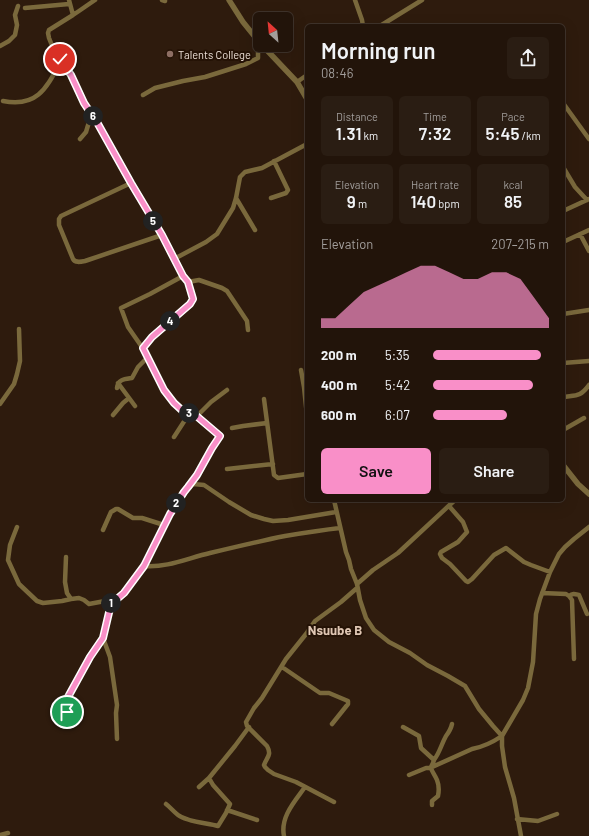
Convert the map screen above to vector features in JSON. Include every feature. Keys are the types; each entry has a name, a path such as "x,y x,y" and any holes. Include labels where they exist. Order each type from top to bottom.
{"street":[{"path":"95,0 51,28 48,33 49,38 53,48 71,75 84,103 94,117 162,235 183,276 188,282 193,299 190,304 152,337 143,348"},
{"path":"229,0 253,34"},
{"path":"355,0 363,24"},
{"path":"383,24 422,0"},
{"path":"25,8 69,2 73,15"},
{"path":"0,46 9,41 15,35 17,25 15,15 18,6"},
{"path":"143,95 155,88 205,77 246,64 258,58 259,52"},
{"path":"269,52 297,82 305,96"},
{"path":"3,101 27,101 36,97 44,90 61,61"},
{"path":"297,82 305,76"},
{"path":"565,106 589,139"},
{"path":"80,139 86,132 89,122 94,117"},
{"path":"174,259 206,242 216,234 229,216 236,198 241,175 248,171 262,168 305,145"},
{"path":"271,198 286,193 288,190 274,161"},
{"path":"565,170 576,187 588,200 565,210"},
{"path":"131,183 61,216 59,219 59,225 74,261 85,261 162,235"},
{"path":"236,198 255,230"},
{"path":"565,241 589,230"},
{"path":"580,234 589,251"},
{"path":"183,276 121,308 128,327 143,348 168,396 186,414"},
{"path":"188,282 199,280 227,291 247,321 248,330"},
{"path":"565,314 589,310"},
{"path":"0,404 14,384 17,374 20,361 19,329"},
{"path":"135,406 118,385 122,380 132,378 138,367 148,357"},
{"path":"565,363 589,361"},
{"path":"300,370 305,397"},
{"path":"565,397 580,394 584,392 589,385"},
{"path":"197,416 211,402 227,390"},
{"path":"113,415 129,398"},
{"path":"264,399 274,475 278,478 305,474"},
{"path":"57,714 65,704 90,657 103,638 112,602 124,593 144,566 170,514 197,475 220,436 193,413 186,414"},
{"path":"174,437 185,420 186,414"},
{"path":"565,429 584,418"},
{"path":"232,428 267,423"},
{"path":"227,469 273,464"},
{"path":"565,468 574,480 589,494"},
{"path":"188,487 193,484 204,485 251,515 273,521 336,512"},
{"path":"334,502 346,552 360,600 366,618 374,630 389,642 465,686 479,709 502,736 505,767 514,798 521,836"},
{"path":"334,802 290,780 274,774 265,768 264,763 270,754 269,749 249,727 246,723 247,720 286,659 315,621 341,602 373,570 398,553 453,502"},
{"path":"449,506 463,522 467,532 458,542 440,554 442,558 450,564 466,581 468,582 472,579 494,555 506,548 524,562 550,572"},
{"path":"103,530 111,512 116,509 133,518 142,518 164,525"},
{"path":"17,527 10,545 8,560 19,584 37,601 43,603 62,602 79,598 89,604 111,600 112,602"},
{"path":"144,566 153,567 175,563 201,555 264,540 340,528"},
{"path":"409,775 426,768 430,768 472,749 490,744 502,736 523,700 528,688 533,662 536,614 550,572 562,551 570,542 588,530"},
{"path":"66,557 65,582 67,593 71,599"},
{"path":"542,593 566,594 572,600 574,659"},
{"path":"569,596 571,594 579,595 587,614"},
{"path":"103,638 110,657 117,705 117,739"},
{"path":"282,667 320,693 329,693 347,700 348,704 332,724"},
{"path":"65,704 67,712"},
{"path":"430,768 434,763 434,760 439,753 452,724"},
{"path":"199,787 209,778 249,727"},
{"path":"403,727 419,736 421,748 434,760"},
{"path":"430,768 436,778 439,791 438,796 432,801 432,805"},
{"path":"166,804 177,814 188,820 218,826 230,804 213,785 209,778"},
{"path":"284,836 282,827 286,817 305,787"},
{"path":"227,810 257,820"},
{"path":"518,819 538,821 557,814"},
{"path":"0,835 8,833"}],"place":[{"name":"Talents College","path":"170,54"}],"district":[{"name":"Nsuube B","path":"335,630"}],"route":[{"path":"60,59 71,75 84,103 98,124 162,235 183,276 188,282 192,294 193,299 190,304 152,337 143,348 164,390 174,403 186,414 193,413 220,436 197,475 170,514 144,566 124,593 112,602 108,613 103,638 90,657 68,697 65,704 67,712"}]}
